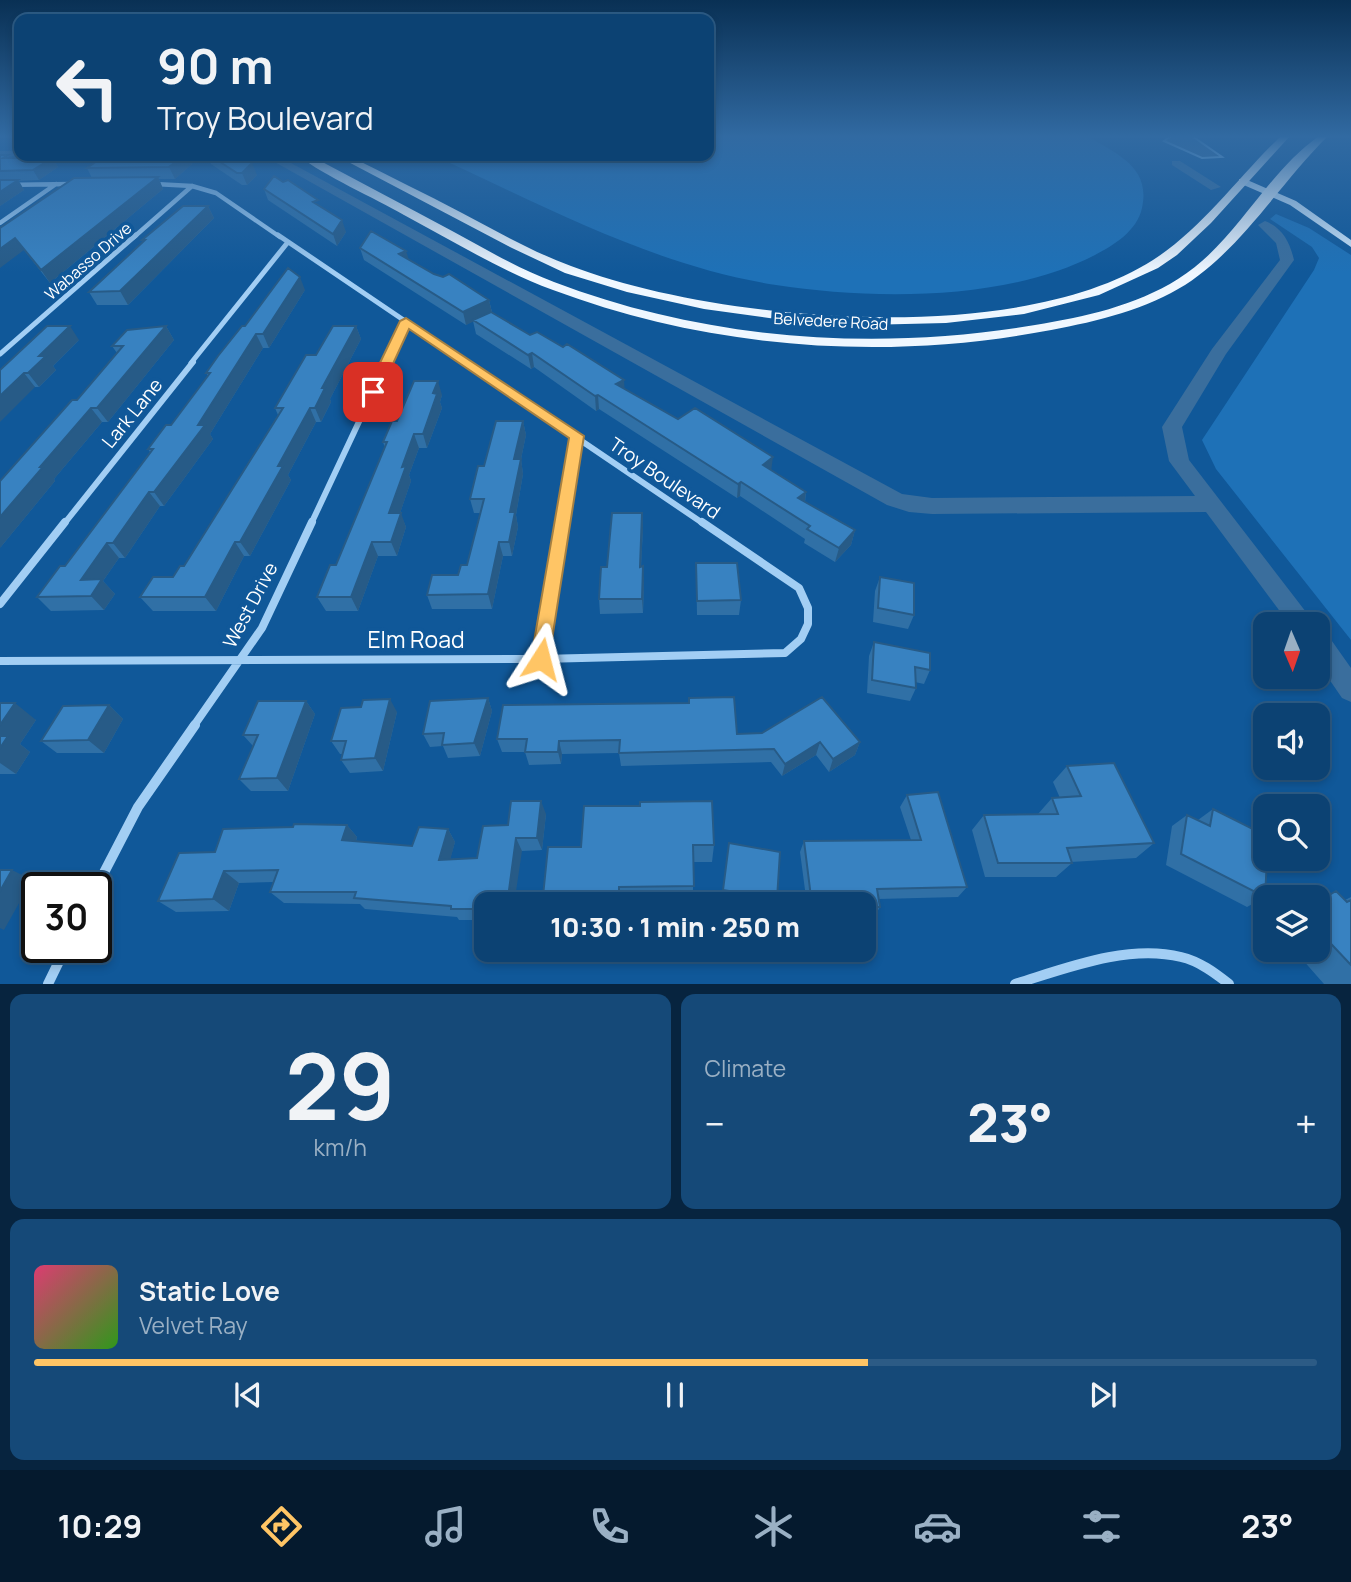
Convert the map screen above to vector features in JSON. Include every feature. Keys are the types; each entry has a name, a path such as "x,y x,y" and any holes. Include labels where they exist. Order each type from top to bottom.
{"main road":[{"name":"Belvedere Road","path":"352,182 542,282 631,312 758,335 885,342 943,340 1023,332 1093,317 1151,298 1205,266 1280,182"},
{"name":"Belvedere Road","path":"392,182 551,263 628,289 702,306 757,314 842,321 900,321 1014,310 1070,299 1108,287 1155,265 1175,250 1241,182"},
{"path":"390,202 416,194"}],"street":[{"path":"1244,182 1293,203 1351,244"},
{"path":"0,184 83,184"},
{"path":"0,223 57,184"},
{"name":"Troy Boulevard","path":"149,184 192,186 216,194 799,588 807,601 810,616"},
{"name":"Wabasso Drive","path":"0,354 192,186"},
{"name":"Lark Lane","path":"0,604 288,242"},
{"name":"West Drive","path":"104,872 138,807 262,628 406,321"},
{"path":"541,659 577,436"},
{"name":"Elm Road","path":"0,661 541,659 785,653 798,643 807,630 810,616"},
{"path":"1015,984 1097,960 1157,954 1183,957 1211,970 1229,984"},
{"path":"48,984 58,963"}],"shaded area":[{"path":"491,182 1141,182 1143,194 1142,208 1135,224 1117,242 1095,255 1060,270 1021,281 981,289 938,293 814,290 731,276 644,249"},
{"path":"1276,214 1309,228 1351,255 1351,640 1216,469 1202,440 1314,270 1319,258 1312,247 1270,219"}],"building":[{"path":"0,182 15,182 0,192"},
{"path":"68,182 152,182 41,270 15,238 0,249 0,228"},
{"path":"269,182 291,182 318,200 313,202 342,220 333,234 264,189"},
{"path":"183,206 208,206 120,291 89,292 145,240 142,240"},
{"path":"371,231 406,251 399,254 434,274 443,277 449,274 489,300 463,312 360,248"},
{"path":"288,268 300,277 263,334 256,334 198,425 205,425 154,492 149,492 113,543 107,543 81,580 102,579 91,596 37,597 60,566 65,566 153,449 148,449 166,425 171,425 210,373 206,373 218,356 242,326 245,326"},
{"path":"491,312 530,335 537,332 563,347 567,344 624,380 616,384 678,419 695,408 773,457 763,465 806,492 798,498 855,530 839,548 807,529 810,526 741,482 738,484 598,395 595,396 532,353 528,355 473,320"},
{"path":"47,326 70,326 39,356 46,356 0,396 0,370"},
{"path":"166,326 97,408 91,408 0,517 0,481 72,400 77,400 123,346 112,346 127,330"},
{"path":"333,326 356,326 322,388 325,388 315,408 310,408 278,466 283,466 240,542 235,542 205,597 140,597 153,577 173,577 180,566 184,566 283,408 275,408 306,355 316,355"},
{"path":"414,381 438,381 433,393 437,394 423,434 414,434 402,467 406,466 389,513 401,513 391,542 372,542 351,597 317,597 330,565 336,565 387,442 383,442 392,421 397,421"},
{"path":"496,421 523,421 514,459 521,459 510,512 515,512 509,542 499,542 488,594 427,595 432,575 458,575 461,565 467,565 484,499 470,499 478,466 484,466"},
{"path":"612,513 642,513 642,599 599,599 601,567 607,567"},
{"path":"696,563 737,563 741,600 697,601"},
{"path":"880,577 914,583 914,615 878,608"},
{"path":"874,642 930,653 930,670 915,667 916,688 872,680"},
{"path":"734,697 737,734 762,733 822,697 860,742 833,759 820,742 785,764 774,749 619,753 620,740 559,741 558,752 525,752 527,739 497,739 503,705 689,703 689,698"},
{"path":"488,698 474,743 442,745 444,733 423,734 430,701"},
{"path":"390,699 375,758 341,760 346,741 331,741 341,708 361,707 363,700"},
{"path":"258,701 306,701 277,778 239,779 258,735 243,735"},
{"path":"0,703 15,703 0,725"},
{"path":"109,705 88,740 41,741 63,706"},
{"path":"0,736 8,736 0,748"},
{"path":"1114,763 1154,843 1067,848 1072,863 998,863 984,815 1058,814 1052,798 1081,796 1067,766"},
{"path":"938,792 967,887 877,889 880,907 876,907 876,892 810,892 804,841 921,840 907,795"},
{"path":"511,801 541,801 537,838 516,838 509,892 474,892 474,909 354,898 356,892 270,892 278,870 224,871 213,899 158,901 179,853 215,852 223,829 293,827 294,824 347,825 342,840 412,846 419,827 448,829 439,860 477,858 483,826 508,825"},
{"path":"712,801 714,845 693,845 694,886 619,887 619,892 543,892 548,847 581,847 584,806 640,806 640,802"},
{"path":"1213,809 1253,829 1253,871 1266,871 1266,885 1253,885 1253,891 1181,854 1187,815 1210,826"},
{"path":"729,843 780,852 777,892 723,890"},
{"path":"0,870 12,870 0,891"},
{"path":"1336,891 1347,902 1351,900 1351,965 1330,943 1330,895"}],"waterway":[{"path":"317,182 895,500 932,506 1212,504"},
{"path":"1207,182 1215,187"},
{"path":"1212,504 1179,461 1172,427 1218,353 1287,260 1283,242 1265,225"},
{"path":"1212,504 1294,612"},
{"path":"1330,659 1351,690"}],"route":[{"path":"373,392 406,321 577,436 541,659"}]}
